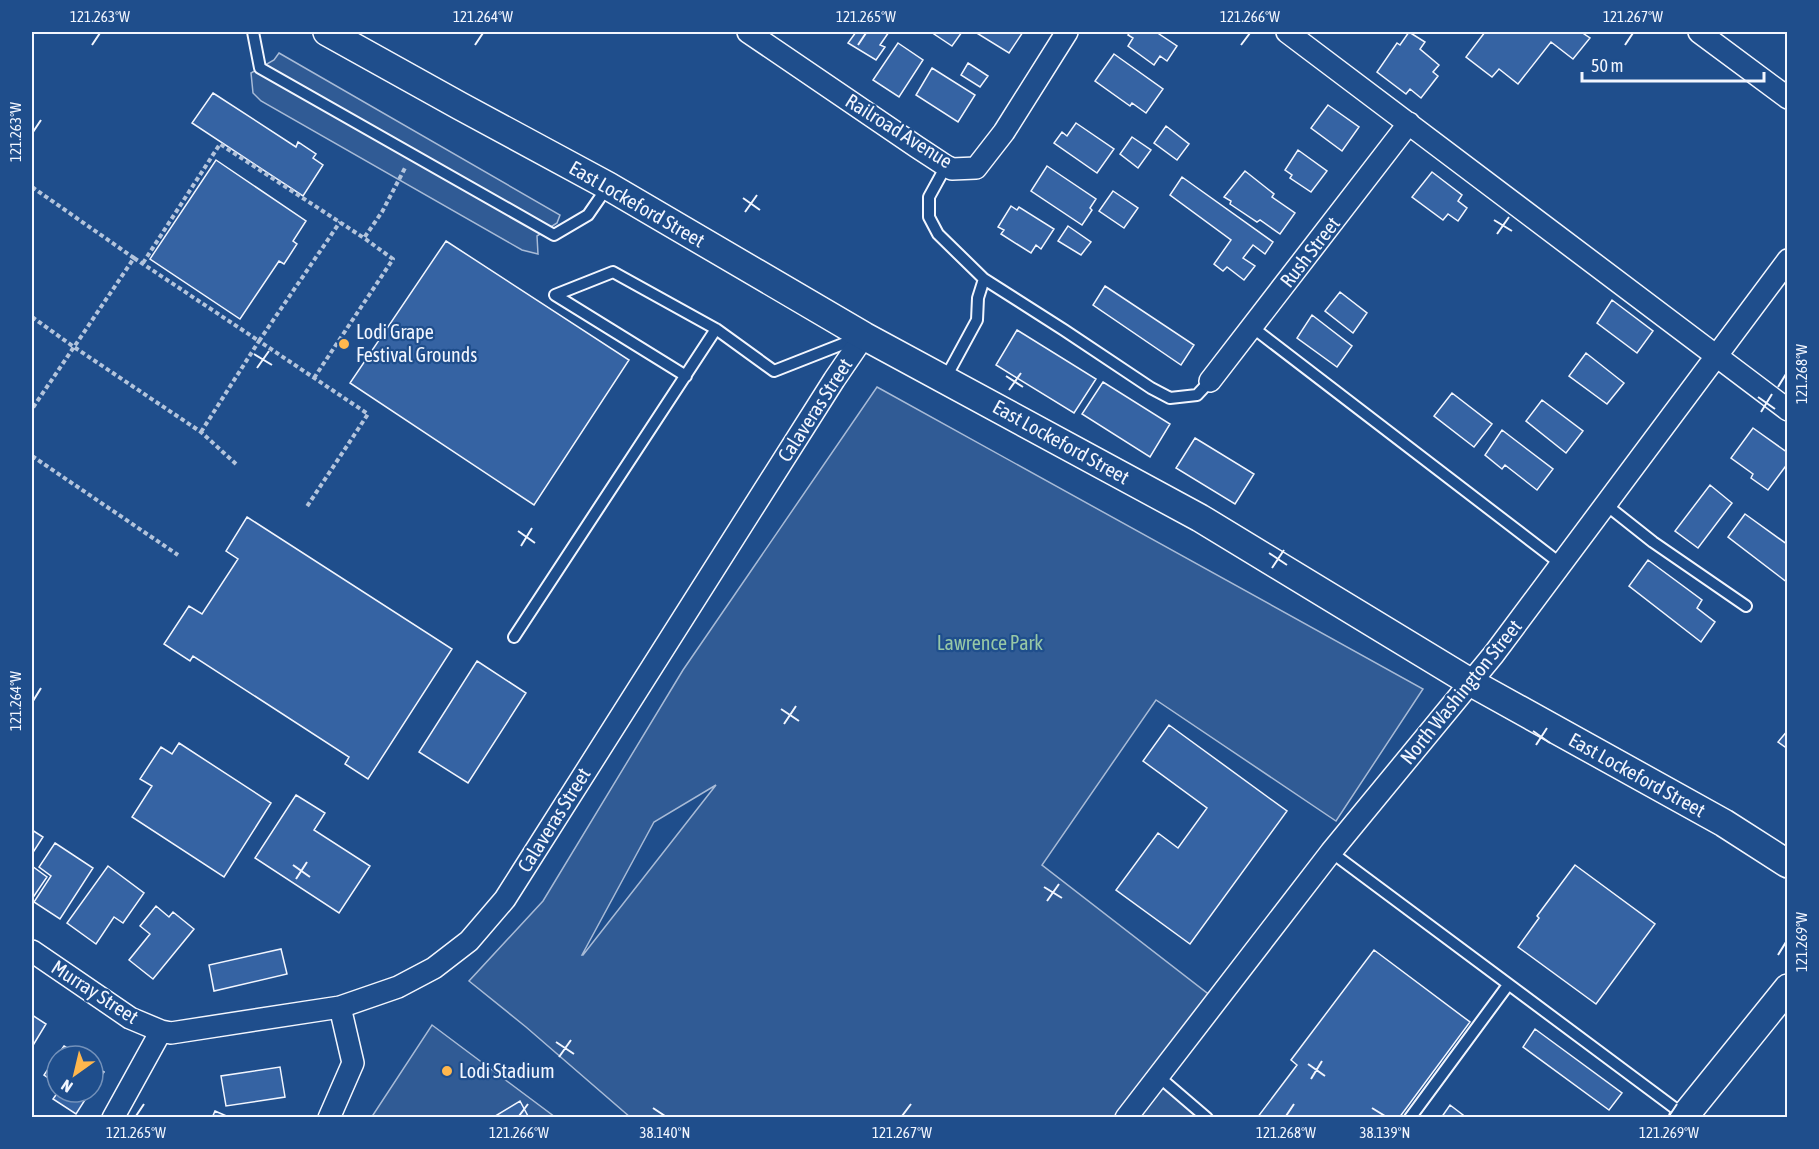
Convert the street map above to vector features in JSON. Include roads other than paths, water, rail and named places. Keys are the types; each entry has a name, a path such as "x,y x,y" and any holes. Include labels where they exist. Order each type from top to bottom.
{"street":[{"name":"East Lockeford Street","path":"327,32 608,186 864,336 1200,518 1470,682 1724,823 1788,864"},
{"name":"Railroad Avenue","path":"748,32 952,169 976,168 1004,132 1067,32"},
{"path":"1287,32 1788,410"},
{"path":"1699,32 1788,98"},
{"name":"Rush Street","path":"1210,381 1409,123"},
{"name":"North Washington Street","path":"1126,1118 1331,852 1494,654 1788,260"},
{"name":"Calaveras Street","path":"161,1031 171,1033 340,1007 398,987 434,968 469,941 505,898 864,336"},
{"name":"Murray Street","path":"32,951 130,1018 161,1031"},
{"path":"1685,1117 1788,988"},
{"path":"329,1118 353,1063 340,1007"},
{"path":"113,1118 161,1031"}],"lane":[{"path":"253,32 260,68 554,235 588,215 608,186"},
{"path":"946,165 929,198 929,217 938,234 984,279 1151,388 1170,398 1197,396 1210,381"},
{"path":"686,376 555,296 613,272 717,329 774,371 864,336"},
{"path":"945,380 977,320 978,298 984,279"},
{"path":"1252,327 1561,564"},
{"path":"514,637 717,329"},
{"path":"1605,504 1663,549 1746,606"},
{"path":"1331,852 1685,1117"},
{"path":"1410,1118 1508,985"},
{"path":"1158,1076 1207,1118"}],"place":[{"name":"Lodi Grape Festival Grounds","path":"344,344"},
{"name":"Lodi Stadium","path":"447,1071"}],"park label":[{"name":"Lawrence Park","path":"990,643"}]}
